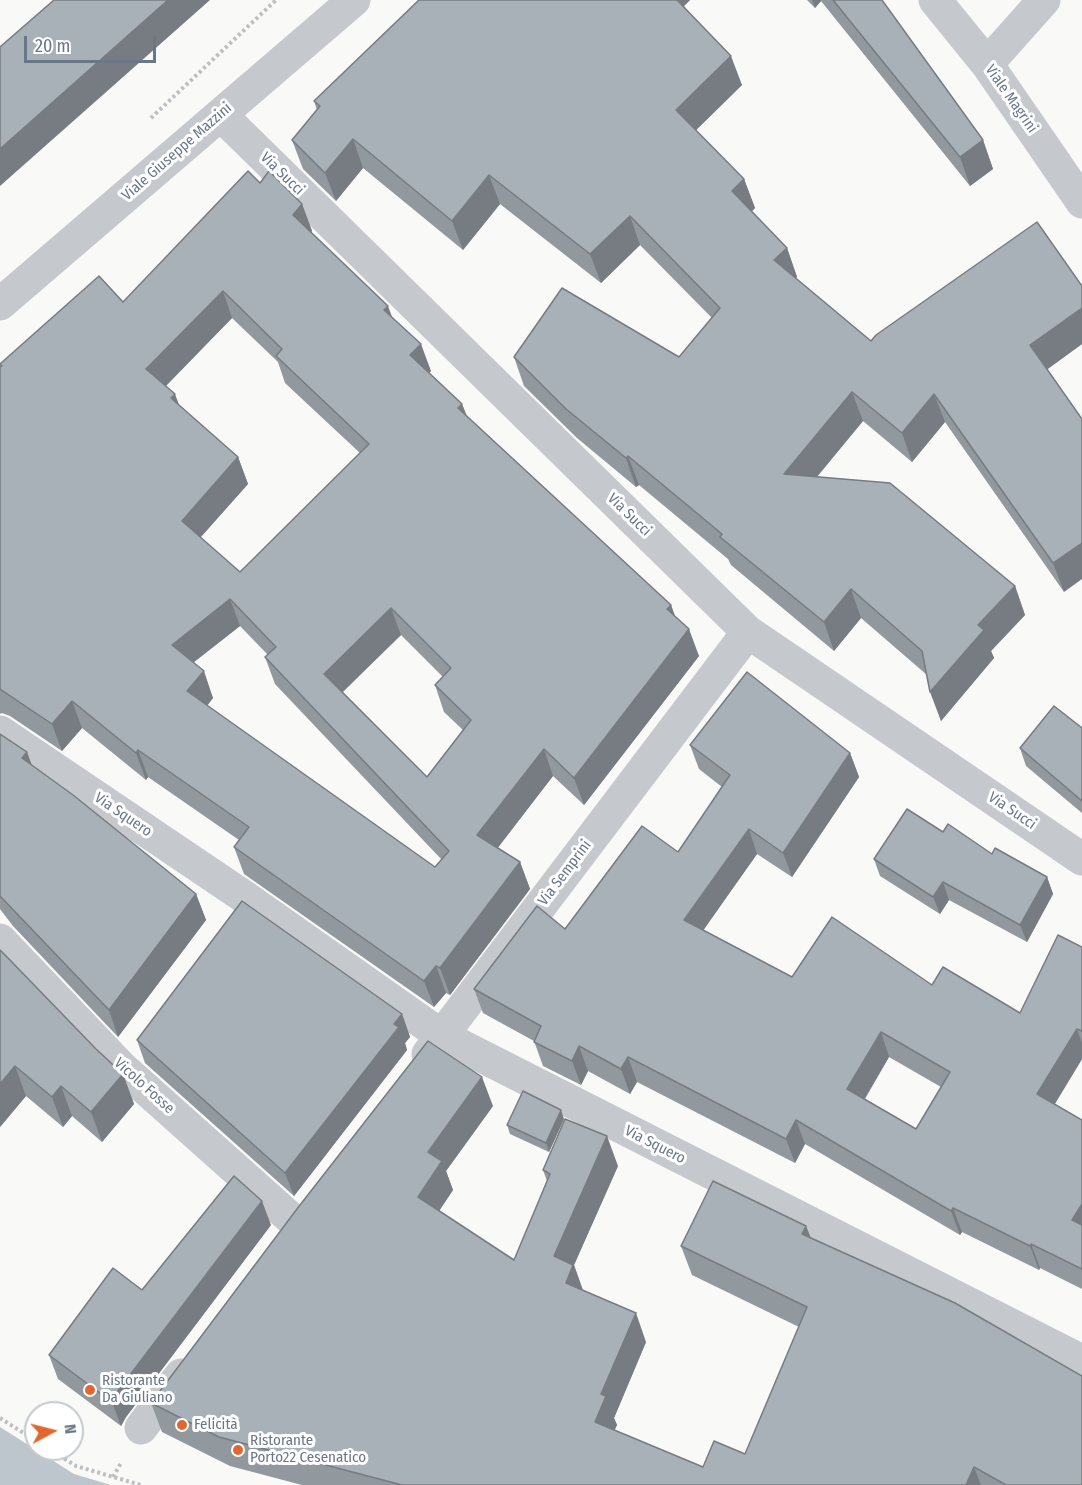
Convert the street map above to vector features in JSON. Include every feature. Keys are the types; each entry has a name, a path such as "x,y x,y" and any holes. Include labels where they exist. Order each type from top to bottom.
{"street":[{"name":"Viale Giuseppe Mazzini","path":"0,304 354,0"},
{"name":"Viale Magrini","path":"935,0 987,64 1082,202"},
{"path":"987,64 1044,0"},
{"name":"Via Succi","path":"221,115 748,632 1082,859"},
{"name":"Via Semprini","path":"413,1074 748,632"},
{"name":"Via Squero","path":"0,732 246,898 442,1036 1082,1361"},
{"path":"225,926 246,898"},
{"name":"Vicolo Fosse","path":"0,939 120,1066 304,1213 275,1251"},
{"path":"120,1066 141,1038"},
{"path":"141,1428 197,1353"}],"path":[{"path":"0,1418 24,1433"},
{"path":"68,1461 76,1466 141,1485"}],"shaded area":[{"path":"0,1427 24,1442 24,1461 54,1461 74,1474 111,1485 0,1485"}],"building":[{"path":"54,0 168,0 0,149 0,47"},
{"path":"419,0 677,0 731,56 676,110 744,179 732,191 787,248 774,260 871,341 876,335 1037,222 1082,286 1082,308 1030,345 1082,419 1082,543 1053,563 934,394 902,433 852,392 784,474 890,483 1015,586 978,625 984,630 930,692 922,651 851,589 824,622 720,537 722,534 628,456 626,458 566,409 514,357 562,288 679,357 720,308 630,216 590,254 489,175 452,221 353,139 325,173 292,140 320,106 314,101"},
{"path":"833,0 882,0 983,140 960,157"},
{"path":"248,171 260,183 269,171 302,204 293,215 388,306 384,310 421,344 410,355 462,404 458,408 671,605 667,609 689,629 574,778 544,749 477,835 520,862 440,968 436,966 424,981 234,847 249,827 138,750 136,753 72,701 52,724 0,689 0,367 2,366 0,364 99,276 123,302","holes":["223,291 282,349 276,356 369,444 240,572 182,521 238,457 171,398 175,394 146,369","230,599 276,647 265,657 449,851 435,867 187,691 204,671 172,645","391,608 451,668 435,685 471,720 427,777 324,674"]},
{"path":"747,672 850,753 783,853 749,829 684,920 792,977 832,917 932,985 943,967 1020,1013 1058,935 1082,947 1082,1031 1077,1029 1037,1094 1082,1120 1082,1204 1072,1220 1082,1225 1082,1269 953,1208 951,1211 796,1120 786,1139 628,1057 621,1069 579,1046 572,1061 534,1042 541,1026 474,989 537,906 565,929 642,826 678,852 730,775 690,745","holes":["881,1032 950,1072 916,1129 847,1089"]},
{"path":"1054,706 1082,728 1082,801 1020,748"},
{"path":"0,734 27,752 22,758 73,795 196,894 109,1010 0,896"},
{"path":"907,809 943,832 948,824 992,854 995,848 1047,877 1020,925 943,882 933,897 874,859"},
{"path":"242,901 402,1014 394,1024 399,1027 285,1173 137,1040"},
{"path":"0,950 123,1074 91,1112 61,1086 52,1097 15,1066 0,1084"},
{"path":"428,1041 482,1077 428,1152 442,1161 418,1197 514,1260 550,1174 543,1170 565,1119 607,1136 554,1256 573,1265 566,1283 636,1313 601,1394 606,1396 595,1422 703,1467 714,1441 745,1454 807,1307 681,1246 713,1181 806,1226 802,1234 955,1303 1082,1376 1082,1485 1006,1485 974,1467 966,1485 402,1485 219,1437 151,1403 300,1205"},
{"path":"523,1091 561,1110 546,1143 507,1125"},
{"path":"234,1176 262,1201 117,1392 112,1402 49,1355 113,1268 142,1290"}],"place":[{"name":"Ristorante Da Giuliano","path":"90,1390"},
{"name":"Felicità","path":"182,1425"},
{"name":"Ristorante Porto22 Cesenatico","path":"238,1450"}]}
